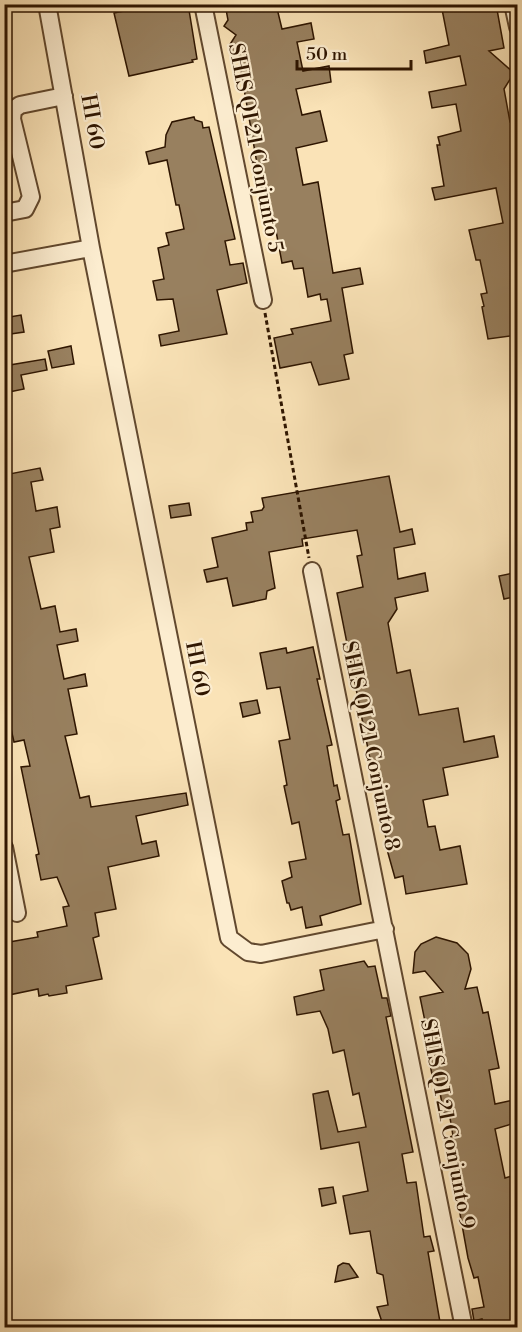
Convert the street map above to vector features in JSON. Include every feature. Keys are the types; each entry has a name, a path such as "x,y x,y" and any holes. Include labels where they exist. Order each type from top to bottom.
{"street":[{"name":"HI 60","path":"47,4 91,248 229,938 248,952 261,954 385,929"},
{"name":"SHIS QI 21 Conjunto 5","path":"203,4 263,300"},
{"path":"513,4 518,27"},
{"path":"4,213 25,209 31,197 12,119 13,110 20,105 64,96"},
{"path":"4,264 91,248"},
{"name":"SHIS QI 21 Conjunto 8","path":"312,571 385,929"},
{"path":"4,846 17,913"},
{"name":"SHIS QI 21 Conjunto 9","path":"385,929 464,1328"}],"path":[{"path":"263,300 312,571"}],"building":[{"path":"133,4 188,4 197,59 192,60 193,62 129,76 114,13 134,9"},
{"path":"225,4 276,4 282,29 311,23 314,39 297,42 303,71 329,66 331,82 296,89 302,115 320,111 327,141 296,148 303,185 318,182 333,273 360,268 363,284 342,288 353,353 344,355 349,379 319,385 311,362 280,368 274,338 293,334 291,329 331,321 327,299 321,300 320,294 308,297 303,268 294,269 292,261 282,263 276,231 269,233 238,54 231,55 229,46 236,35 224,26 228,20"},
{"path":"441,4 496,4 504,48 489,51 514,73 504,89 510,122 518,121 518,335 488,339 481,294 487,293 480,260 476,260 469,230 503,223 496,188 435,200 432,188 444,186 437,145 440,145 438,137 461,131 456,104 432,108 429,92 466,85 460,56 426,63 424,51 449,45"},
{"path":"194,117 195,120 202,122 203,128 209,127 235,239 225,241 230,265 243,263 247,283 217,290 227,334 161,346 159,335 179,331 173,299 157,300 153,281 164,279 158,248 169,245 166,233 184,229 179,205 176,205 167,160 149,164 146,152 165,147 166,135 172,122"},
{"path":"21,315 24,332 4,335 4,318"},
{"path":"71,346 74,364 52,368 48,351"},
{"path":"45,359 47,370 21,375 24,389 4,393 4,366"},
{"path":"40,468 43,480 31,482 36,511 57,507 60,527 50,529 54,552 29,557 41,609 55,606 60,632 76,629 78,641 57,645 64,679 85,674 87,686 68,689 77,734 65,736 80,798 89,796 91,807 186,793 188,805 136,816 142,844 156,841 159,856 108,867 116,909 95,913 99,936 93,938 102,979 66,986 67,993 39,996 38,989 4,996 4,943 38,937 37,932 67,926 63,907 69,906 57,877 41,880 36,855 39,854 21,767 30,766 24,740 14,742 9,720 6,720 4,712 4,475"},
{"path":"389,476 400,532 412,529 415,544 394,548 398,579 425,573 428,591 395,598 397,609 388,623 397,673 410,670 419,715 458,708 464,742 494,736 498,757 443,768 448,795 423,800 428,827 435,826 440,850 460,846 467,884 406,894 403,876 395,878 388,853 375,763 371,764 337,593 363,587 357,556 362,555 357,530 302,539 303,546 269,552 275,588 267,591 266,599 233,606 227,578 207,582 204,570 218,567 212,538 247,530 246,523 253,522 251,512 262,510 264,507 262,498"},
{"path":"189,503 191,515 171,518 169,506"},
{"path":"513,573 518,596 504,599 499,576"},
{"path":"313,647 320,679 317,679 332,745 327,746 334,786 337,785 340,799 336,801 343,835 349,834 361,904 320,916 322,925 306,928 302,907 291,910 282,881 292,877 289,862 306,859 299,822 292,824 284,786 287,785 279,741 290,739 280,687 267,689 260,653 286,648 287,653"},
{"path":"257,700 260,713 243,717 240,703"},
{"path":"436,937 457,943 468,954 471,969 465,989 477,987 483,1013 488,1012 499,1068 489,1070 495,1104 514,1100 518,1114 518,1122 495,1129 505,1178 512,1176 518,1202 518,1328 484,1328 482,1319 474,1321 472,1309 484,1307 478,1277 474,1278 468,1258 453,1175 456,1175 449,1137 453,1136 449,1112 444,1113 437,1078 433,1079 425,1041 429,1041 420,997 443,992 425,971 413,973 415,952 421,944"},
{"path":"364,961 368,967 375,966 382,998 387,998 391,1016 386,1017 413,1152 402,1154 407,1183 416,1182 424,1237 430,1236 434,1251 428,1252 441,1328 384,1328 377,1307 388,1305 383,1275 377,1273 370,1231 350,1234 343,1196 368,1191 359,1142 321,1149 313,1094 328,1091 338,1132 366,1127 359,1093 353,1095 344,1050 333,1053 328,1029 320,1011 297,1015 294,997 324,990 320,970"},
{"path":"333,1187 336,1203 322,1206 319,1189"},
{"path":"343,1263 349,1264 358,1277 335,1282 338,1266"}]}
